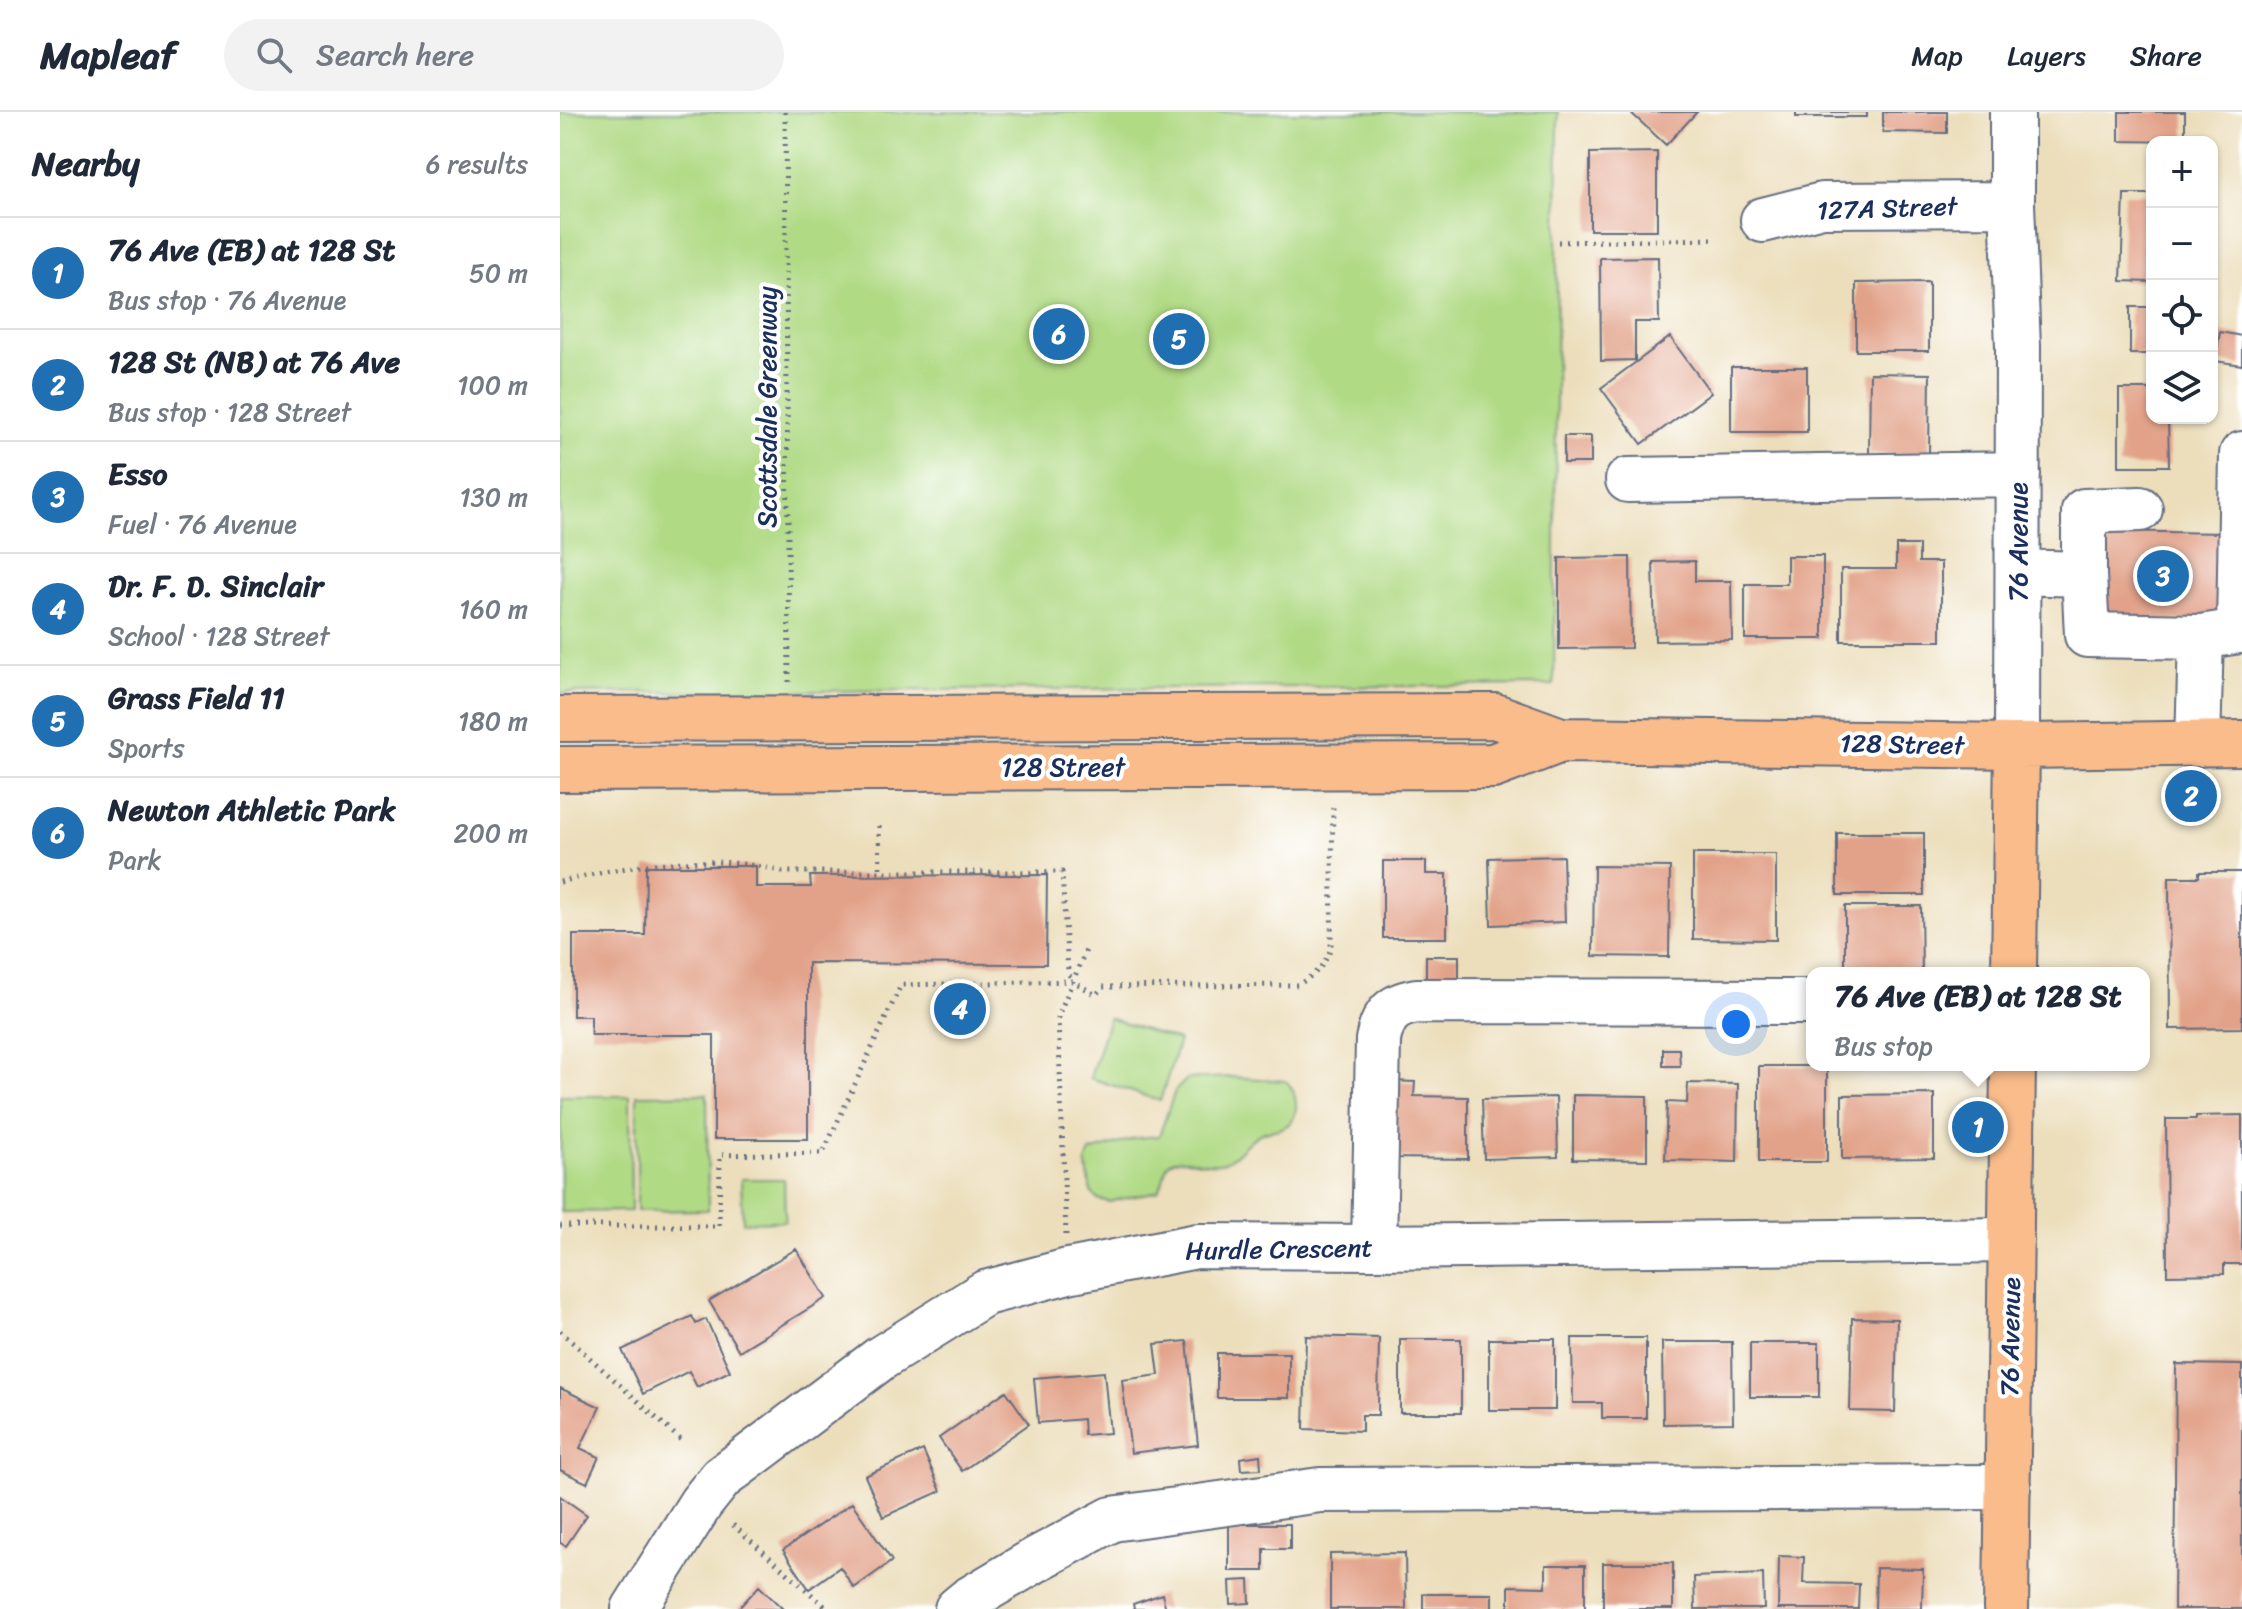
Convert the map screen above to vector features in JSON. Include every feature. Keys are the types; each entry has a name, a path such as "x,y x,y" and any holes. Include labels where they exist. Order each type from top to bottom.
{"main road":[{"name":"128 Street","path":"560,719 1495,716 1561,740 2017,746 2242,743"},
{"name":"128 Street","path":"560,769 1493,766 1561,740"},
{"name":"76 Avenue","path":"2014,967 2017,746"},
{"name":"76 Avenue","path":"2006,1609 2013,1071"}],"street":[{"name":"76 Avenue","path":"2012,112 2018,346 2017,746"},
{"name":"127A Street","path":"1763,220 1822,205 2012,204"},
{"path":"2198,744 2229,630 2242,454"},
{"path":"1628,480 2018,474"},
{"path":"2140,509 2084,511 2087,635 2229,630"},
{"path":"2018,572 2084,574"},
{"path":"1374,1247 1378,1040 1381,1022 1390,1010 1402,1003 1806,1002"},
{"name":"Hurdle Crescent","path":"634,1609 701,1503 721,1478 881,1358 985,1293 1068,1271 1197,1246 2011,1240"},
{"path":"957,1609 1037,1559 1112,1519 1320,1490 2008,1487"}],"path":[{"name":"Scottsdale Greenway","path":"785,112 789,691"},
{"path":"1558,242 1714,239"},
{"path":"560,882 643,864 750,863 783,872 1062,872 1068,973 1073,981 1096,995 1103,987 1298,985 1317,973 1326,962 1331,948 1333,801"},
{"path":"879,826 880,872"},
{"path":"1066,1236 1058,1016 1086,950"},
{"path":"560,1226 719,1226 720,1155 823,1153 901,985 1073,981"},
{"path":"560,1331 683,1442"},
{"path":"723,1517 828,1609"}],"green space":[{"path":"560,112 1558,112 1554,685 560,693"},
{"path":"1109,1018 1179,1041 1160,1101 1090,1078"},
{"path":"1232,1077 1286,1081 1295,1099 1292,1119 1282,1128 1258,1135 1224,1162 1179,1159 1170,1162 1158,1191 1109,1202 1098,1199 1091,1192 1086,1162 1090,1152 1137,1138 1159,1136 1175,1091 1187,1079"},
{"path":"707,1094 708,1210 637,1211 637,1095"},
{"path":"560,1096 630,1096 631,1211 561,1212"},
{"path":"741,1179 784,1179 785,1221 743,1222"}],"building":[{"path":"1630,112 1697,112 1666,145"},
{"path":"1796,112 1867,112 1867,117 1796,117"},
{"path":"1883,112 1947,112 1947,133 1883,132"},
{"path":"2119,112 2185,112 2185,136 2146,136 2146,141 2119,141"},
{"path":"1657,152 1657,230 1590,230 1590,153"},
{"path":"2124,194 2146,194 2146,282 2121,281"},
{"path":"1658,257 1659,322 1635,322 1635,360 1601,361 1600,258"},
{"path":"1929,282 1929,351 1856,351 1856,283"},
{"path":"2130,307 2146,307 2146,354 2130,354"},
{"path":"2220,332 2242,336 2242,365 2218,361"},
{"path":"1670,337 1711,393 1642,444 1601,388"},
{"path":"1731,367 1807,367 1807,432 1731,432"},
{"path":"1870,373 1930,374 1929,455 1869,454"},
{"path":"2119,389 2146,389 2146,424 2168,424 2169,466 2119,466"},
{"path":"1564,436 1591,436 1591,463 1564,463"},
{"path":"2103,531 2224,533 2223,621 2102,619"},
{"path":"1896,545 1919,545 1919,562 1941,562 1941,641 1841,641 1841,569 1896,569"},
{"path":"1787,556 1823,556 1823,639 1745,639 1745,584 1787,584"},
{"path":"1630,557 1631,648 1559,649 1559,558"},
{"path":"1695,561 1695,581 1731,581 1732,640 1655,641 1653,562"},
{"path":"1837,833 1924,833 1924,895 1837,895"},
{"path":"1693,854 1776,854 1776,940 1693,939"},
{"path":"1563,856 1565,922 1491,925 1489,858"},
{"path":"1383,861 1426,861 1426,874 1447,874 1447,938 1383,938"},
{"path":"646,866 756,866 756,887 811,887 810,876 1047,875 1046,964 808,963 808,1139 714,1139 714,1035 591,1035 591,1016 573,1016 573,935 645,935"},
{"path":"1594,866 1670,867 1669,957 1593,956"},
{"path":"2199,872 2242,872 2242,1028 2170,1029 2169,877 2199,877"},
{"path":"1845,906 1921,906 1922,967 1845,967"},
{"path":"1426,956 1459,956 1459,986 1426,986"},
{"path":"1663,1049 1679,1049 1680,1066 1663,1066"},
{"path":"1759,1066 1806,1066 1806,1071 1827,1071 1827,1162 1759,1162"},
{"path":"1392,1081 1415,1082 1414,1096 1468,1097 1468,1159 1391,1158"},
{"path":"1688,1083 1738,1084 1737,1162 1665,1160 1667,1102 1687,1103"},
{"path":"1934,1094 1934,1158 1842,1159 1842,1095"},
{"path":"1573,1095 1647,1096 1647,1160 1573,1159"},
{"path":"1556,1097 1558,1157 1484,1159 1482,1099"},
{"path":"2242,1115 2242,1264 2224,1264 2224,1274 2167,1275 2166,1119"},
{"path":"796,1249 826,1298 739,1351 709,1301"},
{"path":"692,1316 696,1324 706,1319 730,1371 697,1387 689,1371 643,1394 622,1350"},
{"path":"1852,1318 1897,1319 1895,1412 1850,1411"},
{"path":"1306,1336 1379,1338 1378,1415 1362,1415 1362,1431 1304,1429"},
{"path":"1572,1338 1646,1338 1646,1418 1602,1418 1602,1403 1573,1403"},
{"path":"1400,1339 1461,1339 1461,1413 1400,1413"},
{"path":"1489,1339 1555,1339 1555,1410 1489,1410"},
{"path":"1187,1341 1198,1445 1131,1453 1122,1380 1159,1375 1155,1344"},
{"path":"1662,1342 1732,1342 1733,1423 1663,1424"},
{"path":"1750,1343 1819,1343 1819,1397 1750,1397"},
{"path":"1217,1353 1289,1353 1289,1398 1217,1398"},
{"path":"2176,1364 2242,1365 2242,1609 2174,1609"},
{"path":"1104,1372 1110,1433 1084,1435 1083,1419 1038,1423 1034,1378"},
{"path":"560,1388 600,1407 580,1448 599,1457 587,1483 560,1470"},
{"path":"1006,1391 1029,1424 962,1471 939,1438"},
{"path":"923,1450 941,1491 883,1517 865,1476"},
{"path":"1260,1455 1261,1469 1241,1470 1240,1458"},
{"path":"560,1496 587,1515 566,1546 560,1543"},
{"path":"852,1503 892,1561 854,1588 840,1567 809,1589 783,1550"},
{"path":"1229,1524 1290,1524 1290,1549 1264,1549 1264,1571 1229,1571"},
{"path":"1405,1553 1406,1609 1330,1609 1330,1554"},
{"path":"1779,1556 1804,1557 1803,1583 1859,1584 1858,1609 1778,1609"},
{"path":"1603,1563 1673,1563 1673,1609 1603,1609"},
{"path":"1546,1565 1585,1565 1585,1609 1509,1609 1509,1586 1546,1587"},
{"path":"1876,1568 1923,1569 1922,1609 1875,1609"},
{"path":"1763,1574 1764,1609 1695,1609 1694,1577"},
{"path":"1249,1580 1250,1603 1231,1604 1230,1581"},
{"path":"759,1586 783,1609 738,1609"},
{"path":"1162,1594 1166,1609 1134,1609 1133,1604"},
{"path":"1423,1594 1492,1594 1492,1609 1423,1609"}],"place":[{"name":"Newton Athletic Park","path":"1059,334"},
{"name":"Grass Field 11","path":"1179,339"},
{"name":"Esso","path":"2163,576"},
{"name":"128 St (NB) at 76 Ave","path":"2191,796"},
{"name":"Dr. F. D. Sinclair","path":"960,1009"},
{"name":"76 Ave (EB) at 128 St","path":"1978,1127"}]}
